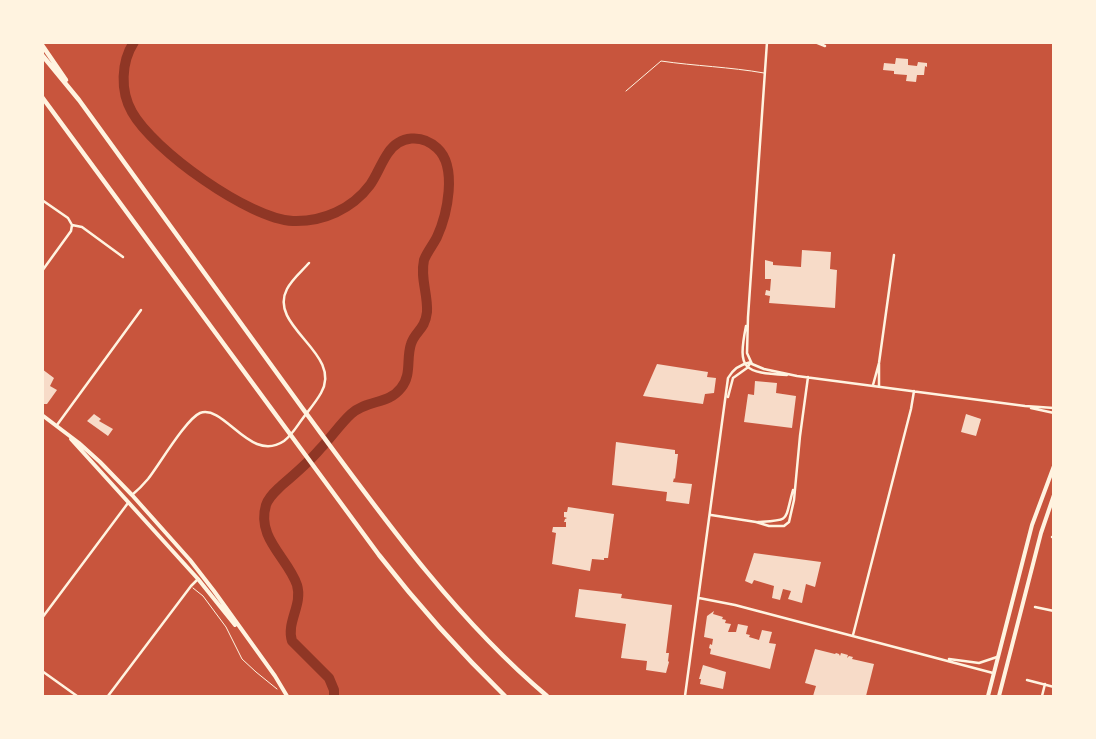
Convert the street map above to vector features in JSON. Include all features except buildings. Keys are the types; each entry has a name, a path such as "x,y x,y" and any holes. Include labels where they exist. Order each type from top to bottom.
{"highway":[{"path":"42,45 79,100 350,473 441,588 492,644 547,696"},
{"path":"42,55 79,100"},
{"path":"42,97 334,492 356,525 404,586 454,644 505,696"}],"main road":[{"path":"42,415 92,455 132,495 200,577 270,669 287,696"},
{"path":"68,434 200,577"},
{"path":"988,696 1030,528 1054,466"},
{"path":"129,502 132,495"},
{"path":"999,696 1041,534 1054,495"},
{"path":"993,673 1004,676"}],"street":[{"path":"767,42 747,349 751,362 759,368 797,376"},
{"path":"815,42 825,46"},
{"path":"42,200 68,218 72,225 71,231 42,271"},
{"path":"72,225 82,227 124,257"},
{"path":"873,385 879,363 894,255"},
{"path":"132,495 148,479 189,422 200,413 212,414 250,441 259,445 278,444 292,433 321,393 325,382 322,364 288,316 284,305 287,289 309,263"},
{"path":"56,426 141,310"},
{"path":"745,366 742,348 748,317"},
{"path":"685,696 728,378 733,371 751,362"},
{"path":"879,363 879,386"},
{"path":"745,366 758,373 808,377 1025,406 1054,408"},
{"path":"724,411 732,381 745,366"},
{"path":"710,515 779,527 787,525 791,520 808,377"},
{"path":"853,635 886,510 914,391"},
{"path":"1025,406 1054,413"},
{"path":"756,522 778,522 785,518 794,486"},
{"path":"42,618 129,502"},
{"path":"108,696 190,586 200,577"},
{"path":"699,598 721,601 945,659 979,663 998,657"},
{"path":"1035,607 1054,611"},
{"path":"945,659 993,673"},
{"path":"42,671 77,696"},
{"path":"1027,680 1054,687"},
{"path":"1042,696 1045,684"}],"lane":[{"path":"626,91 661,61 765,73"}],"path":[{"path":"190,586 203,596 226,627 242,660 279,690"}],"waterway":[{"path":"134,42 124,67 124,86 128,104 143,128 181,163 204,180 228,196 274,217 304,221 326,216 346,207 355,201 370,185 393,147 411,138 431,143 443,156 447,167 449,179 447,204 441,228 424,260 423,267 427,305 426,318 411,344 407,378 401,388 390,397 357,409 351,414 311,459 273,494 266,505 265,528 297,585 298,600 291,627 292,641 329,678 334,690 334,696"}]}
